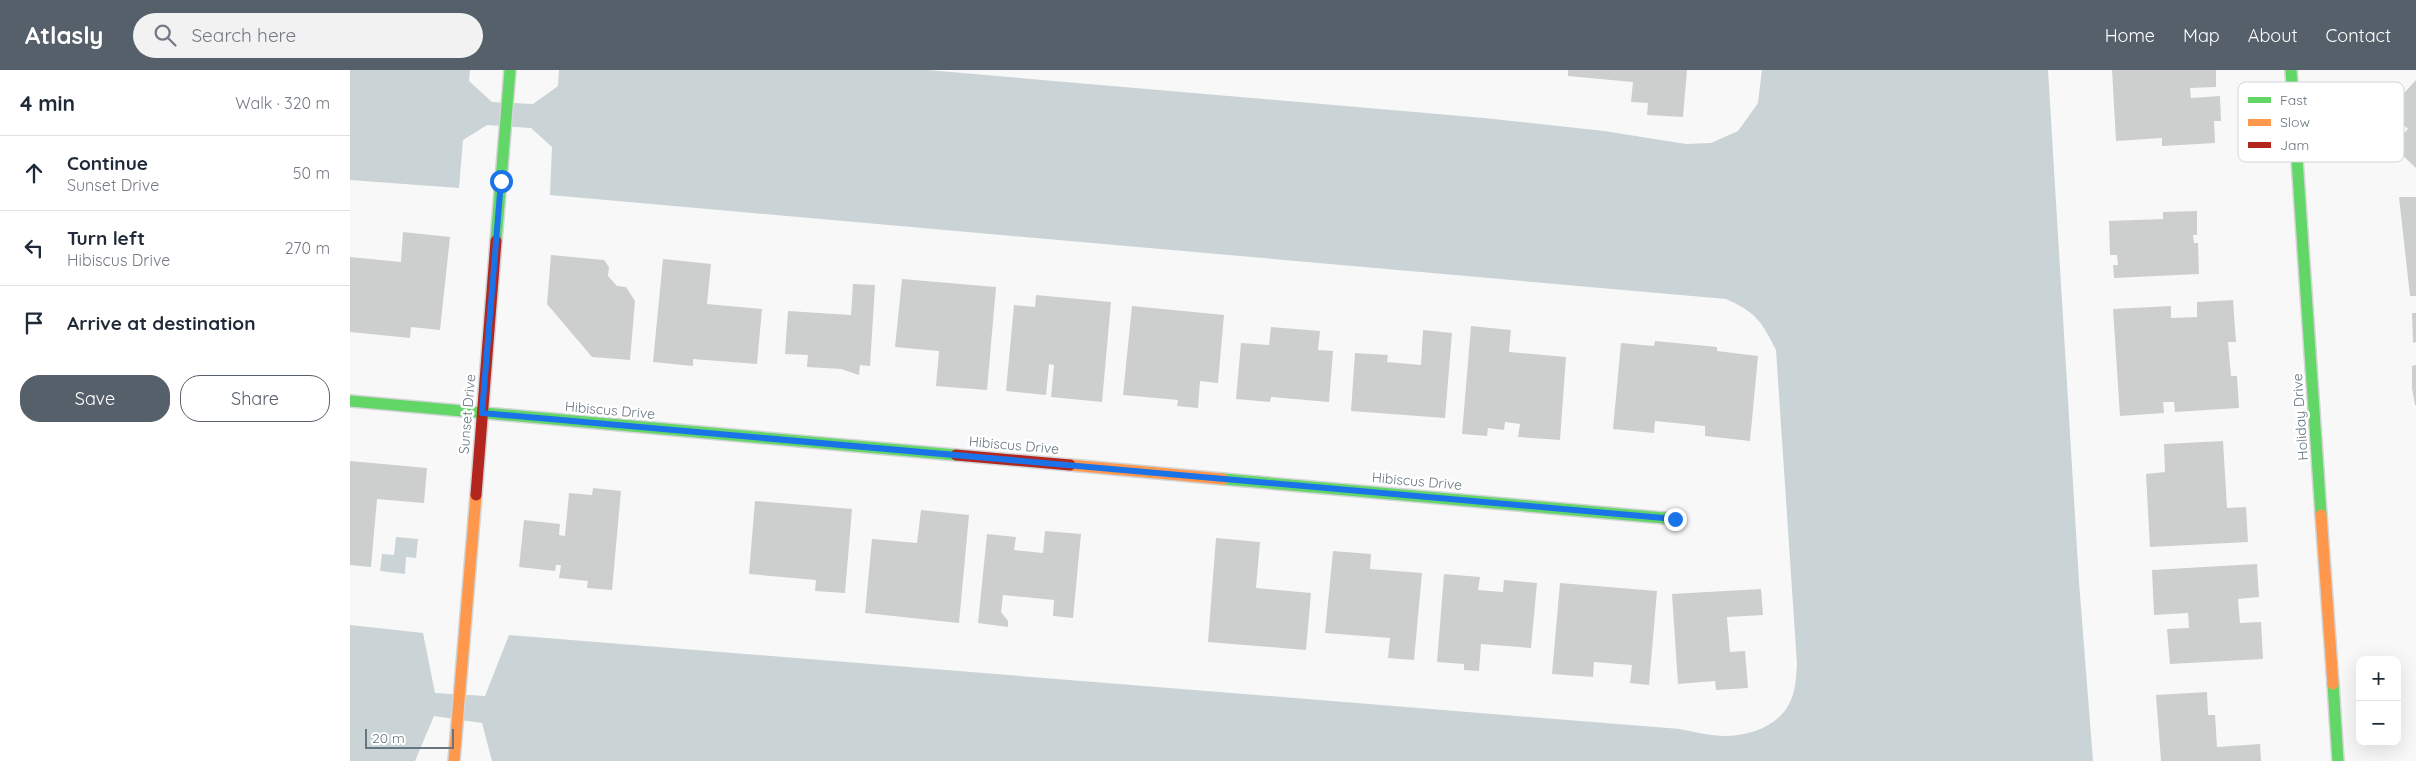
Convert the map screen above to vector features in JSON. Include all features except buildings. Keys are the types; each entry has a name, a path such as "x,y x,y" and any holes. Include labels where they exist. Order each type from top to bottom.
{"street":[{"name":"Sunset Drive","path":"454,761 510,70"},
{"name":"Holiday Drive","path":"2297,162 2338,761"},
{"name":"Hibiscus Drive","path":"350,401 1675,519"}],"shaded area":[{"path":"350,70 470,70 469,81 492,102 533,104 558,86 559,70 927,70 1484,118 1604,131 1686,144 1711,143 1738,131 1758,103 1762,70 2048,70 2079,582 2093,761 492,761 482,723 434,716 415,761 350,761 350,625 423,633 435,693 485,696 509,635 1680,729 1708,735 1725,736 1744,734 1763,728 1779,717 1792,697 1797,664 1776,350 1757,319 1751,313 1726,299 550,195 552,147 531,128 487,125 463,140 459,188 350,180"},
{"path":"396,537 418,539 416,558 406,557 405,574 380,571 382,554 394,555"}],"traffic: fast":[{"path":"496,241 510,70"},
{"path":"2291,70 2292,82"},
{"path":"2297,162 2321,515"},
{"path":"350,401 956,455"},
{"path":"1223,479 1675,519"},
{"path":"2333,684 2338,761"}],"traffic: slow":[{"path":"1070,465 1223,479"},
{"path":"454,761 476,495"},
{"path":"2321,515 2333,684"}],"traffic: jam":[{"path":"476,495 496,241"},
{"path":"956,455 1070,465"}],"route":[{"path":"501,181 482,413 1675,519"}]}
